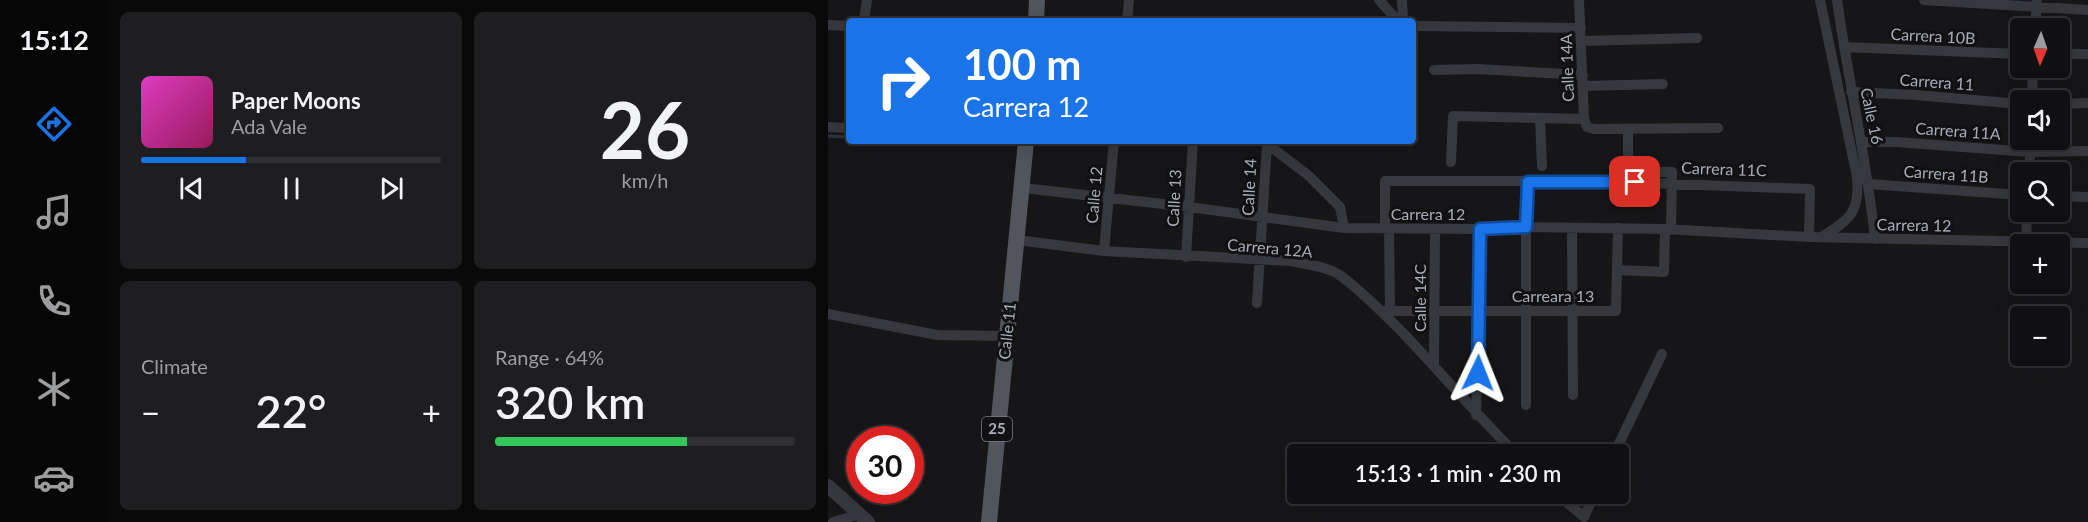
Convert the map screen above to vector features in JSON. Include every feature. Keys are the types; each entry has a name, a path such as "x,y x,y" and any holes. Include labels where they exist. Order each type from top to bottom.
{"main road":[{"path":"1036,18 1037,0"},
{"name":"Calle 11","path":"988,522 1026,144"}],"street":[{"path":"864,18 867,0"},
{"path":"1129,18 1130,0"},
{"path":"1379,0 1395,18"},
{"path":"1402,0 1403,18"},
{"name":"Calle 14A","path":"1579,0 1584,119 1587,128 1628,129"},
{"path":"1815,237 1844,223 1854,212 1858,195 1820,0"},
{"name":"Calle 16","path":"1837,0 1851,92 1869,184 1875,239"},
{"path":"1924,0 2036,4 2088,10"},
{"path":"828,25 846,26"},
{"path":"1416,26 1581,28"},
{"path":"1581,41 1697,39"},
{"name":"Carrera 10B","path":"1844,47 2010,54"},
{"path":"2070,54 2088,54"},
{"path":"1434,70 1477,69 1583,80 1664,84"},
{"name":"Carrera 11","path":"1851,92 2010,103"},
{"path":"2070,104 2088,104"},
{"path":"1451,162 1453,116 1584,119"},
{"path":"1540,119 1542,166"},
{"path":"828,127 846,128"},
{"path":"1618,228 1618,270 1664,272 1672,172 1628,172 1628,129 1718,128"},
{"name":"Carrera 11A","path":"1862,142 1896,142 2030,152 2088,151"},
{"name":"Calle 12","path":"1104,251 1114,144"},
{"name":"Calle 13","path":"1186,256 1193,144"},
{"name":"Calle 14","path":"1257,303 1265,144"},
{"path":"1266,144 1308,175 1340,207 1344,228"},
{"path":"2030,152 2030,162"},
{"name":"Carrera 11C","path":"1387,229 1385,181 1672,183 1810,189 1815,237"},
{"path":"1526,405 1525,311 1528,182"},
{"name":"Carrera 11B","path":"1869,184 2010,194"},
{"name":"Carrera 12","path":"1023,188 1344,228 1668,229 1815,237 2010,243"},
{"path":"2070,196 2088,197"},
{"path":"1572,228 1573,395"},
{"path":"1386,311 1387,229"},
{"name":"Calle 14C","path":"1434,366 1435,229"},
{"path":"1476,415 1480,229"},
{"name":"Carrera 12A","path":"1017,240 1104,251 1290,261 1337,274 1386,311 1476,415 1506,444"},
{"name":"Carrera 12","path":"2070,243 2088,243"},
{"name":"Carreara 13","path":"1386,311 1616,311 1618,270"},
{"path":"828,314 937,335 1006,336"},
{"path":"1619,444 1662,354"},
{"path":"828,486 864,518"},
{"path":"1569,504 1584,517 1590,504"},
{"path":"833,522 864,518"}],"waterway":[{"path":"828,136 846,137"}],"route":[{"path":"1478,373 1480,229 1526,227 1528,182 1635,182"}]}
